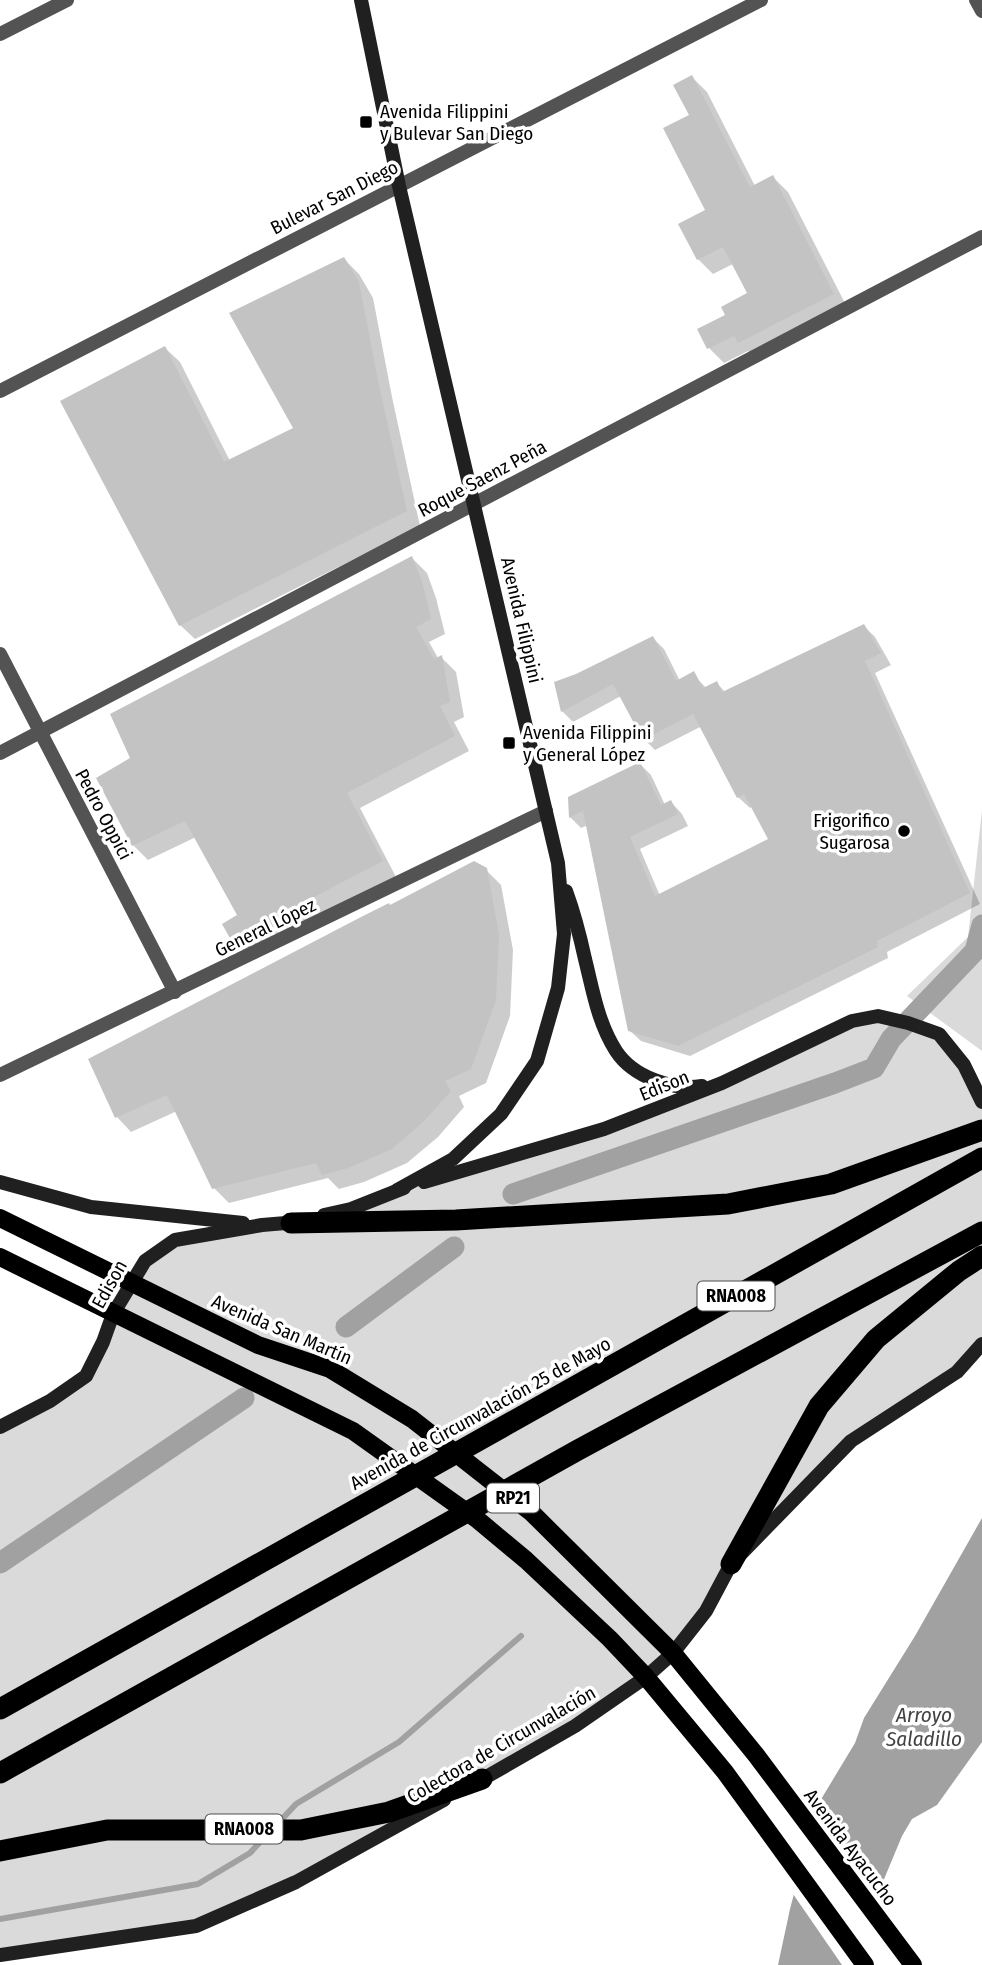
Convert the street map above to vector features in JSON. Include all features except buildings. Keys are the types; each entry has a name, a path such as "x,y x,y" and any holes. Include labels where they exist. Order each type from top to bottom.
{"highway":[{"path":"291,1223 456,1220 727,1204 831,1184 982,1130"},
{"name":"Avenida de Circunvalación 25 de Mayo","path":"0,1709 982,1158"},
{"name":"RNA008","path":"0,1773 578,1450 982,1232"},
{"path":"731,1564 819,1406 876,1339 959,1271 982,1256"},
{"name":"RNA008","path":"0,1851 107,1830 301,1829 389,1812 482,1779"}],"main road":[{"name":"Avenida Filippini","path":"361,0 399,186 558,863 564,934 558,988 537,1061 501,1114 453,1159 397,1190"},
{"path":"558,863 578,928 599,1015 617,1054 642,1075 667,1086 693,1088 722,1083"},
{"name":"Edison","path":"0,1427 50,1401 86,1376 130,1282 145,1261 175,1240 262,1225 291,1223 351,1209 397,1190 604,1129 722,1083 852,1021 878,1016 939,1034 964,1065 982,1102"},
{"path":"0,1182 91,1207 262,1225"},
{"name":"Avenida San Martín","path":"0,1218 257,1345 330,1369 412,1419 532,1513 673,1653 756,1755"},
{"name":"RP21","path":"0,1257 353,1431 478,1520 526,1560 646,1677"},
{"name":"Colectora de Circunvalación","path":"0,1955 196,1926 296,1882 575,1726 646,1677 673,1653 706,1611 731,1564 851,1441 957,1372 982,1344"},
{"path":"646,1677 725,1772 865,1965"},
{"name":"Avenida Ayacucho","path":"756,1755 912,1965"}],"street":[{"path":"0,34 67,0"},
{"name":"Bulevar San Diego","path":"0,391 761,0"},
{"path":"976,0 982,11"},
{"name":"Roque Saenz Peña","path":"0,753 982,237"},
{"name":"Pedro Oppici","path":"0,654 175,992"},
{"name":"General López","path":"0,1075 546,811"}],"shaded area":[{"path":"982,810 982,1051 907,996 968,937"},
{"path":"878,1016 939,1034 982,1102 982,1344 957,1372 851,1441 731,1564 673,1653 482,1779 196,1926 0,1955 0,1427 86,1376 130,1282 175,1240 291,1223 604,1129"}],"water":[{"name":"Arroyo Saladillo","path":"982,1518 982,1742 937,1805 912,1819 902,1836 877,1896 874,1965 778,1965 817,1806 855,1743 864,1718 915,1636"}],"pier":[{"path":"816,1802 881,1896 877,1965 842,1965 791,1891"}],"waterway":[{"path":"513,1194 874,1068 891,1039 975,951 982,925"},
{"path":"346,1327 454,1247"},
{"path":"0,1563 244,1398"},
{"path":"283,1818 296,1804 399,1742 521,1636"},
{"path":"0,1919 198,1884 250,1853 261,1841"}],"place":[{"name":"Avenida Filippini y Bulevar San Diego","path":"366,122"},
{"name":"Avenida Filippini y General López","path":"509,743"},
{"name":"Frigorifico Sugarosa","path":"904,831"}]}
